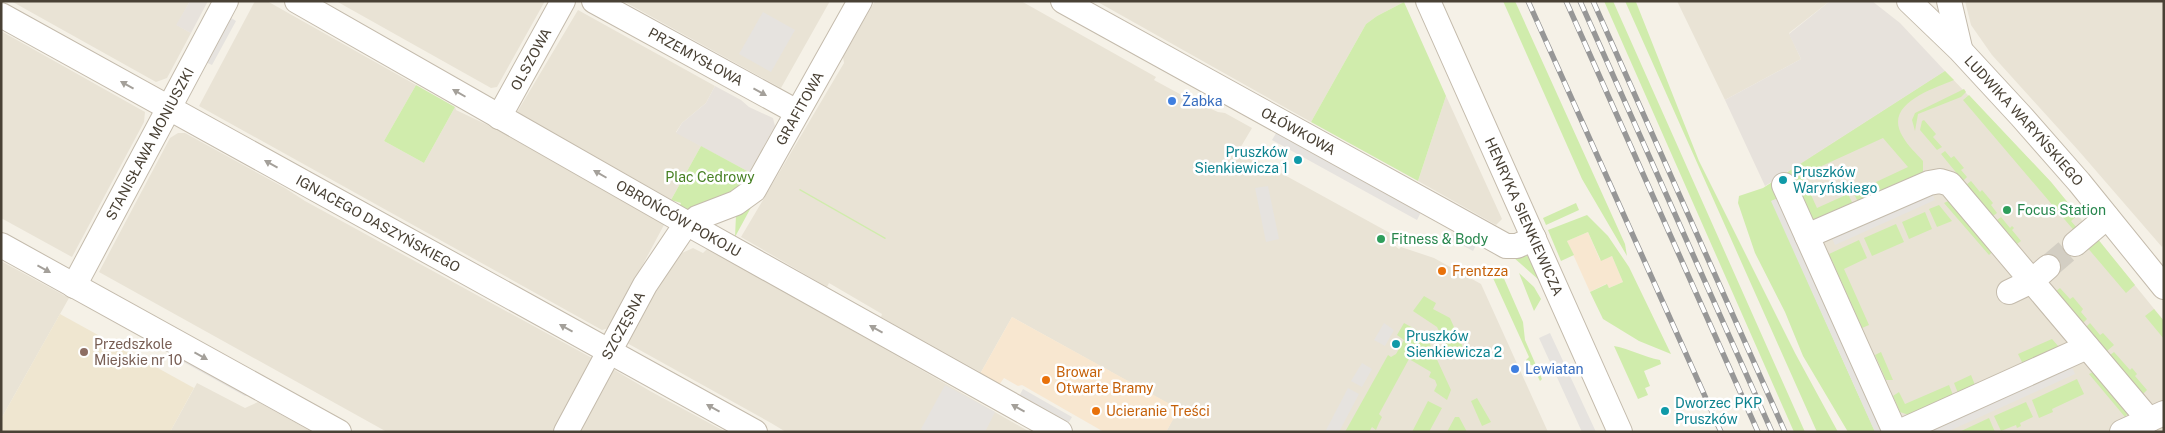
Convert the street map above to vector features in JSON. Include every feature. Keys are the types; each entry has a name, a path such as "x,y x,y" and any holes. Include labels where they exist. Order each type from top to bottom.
{"street":[{"name":"STANISŁAWA MONIUSZKI","path":"74,286 226,1"},
{"name":"OBROŃCÓW POKOJU","path":"297,1 688,224 1060,432"},
{"name":"OLSZOWA","path":"499,117 563,1"},
{"name":"PRZEMYSŁOWA","path":"594,1 797,112"},
{"name":"GRAFITOWA","path":"688,224 702,215 746,197 754,190 860,1"},
{"name":"OŁÓWKOWA","path":"1063,1 1506,246 1517,246 1534,238"},
{"name":"HENRYKA SIENKIEWICZA","path":"1428,1 1620,432"},
{"path":"1949,1 1960,50"},
{"name":"LUDWIKA WARYŃSKIEGO","path":"1916,4 2079,182 2164,287"},
{"name":"IGNACEGO DASZYŃSKIEGO","path":"1,14 756,432"},
{"path":"1807,236 1929,183 1940,181 1950,184 2040,274 2087,347 2157,417 2122,432"},
{"path":"1784,186 1895,432"},
{"path":"729,205 729,246"},
{"path":"2075,244 2107,217"},
{"name":"SZCZĘSNA","path":"566,432 659,263 688,224"},
{"path":"1,245 339,432"},
{"path":"2009,292 2040,274"},
{"path":"1899,432 2087,347"}],"shaded area":[{"path":"11,1 190,1 177,25 191,33 167,78 156,82"},
{"path":"190,1 208,1 191,33 176,25"},
{"path":"255,1 267,1 416,85 384,141 424,163 455,107 456,110 496,129 665,223 609,328 602,330 199,106"},
{"path":"336,1 545,1 497,87 491,88"},
{"path":"623,1 830,1 781,88"},
{"path":"875,1 1021,1 1156,77 1154,80 1189,99 1218,112 1225,113 1252,128 1239,150 1399,238 1395,246 1399,249 1401,247 1434,258 1481,284 1548,432 1166,432 1178,409 1012,317 980,374 980,372 881,317 882,314 829,283 827,287 741,237 844,63 843,57"},
{"path":"1096,1 1404,2 1366,24 1311,122"},
{"path":"1677,1 1830,1 1789,33 1801,59 1725,100"},
{"path":"1830,1 1872,1 1900,23 1945,71 1765,186 1725,100 1801,59 1789,34"},
{"path":"1965,1 2164,1 2164,243 2162,247 1992,55 1971,25"},
{"path":"578,10 715,86 706,103 682,123 676,132 701,146 671,200 516,114"},
{"path":"763,12 795,30 771,72 739,54"},
{"path":"228,16 236,21 212,65 203,61"},
{"path":"1,31 145,112 144,122 72,257 1,218"},
{"path":"1945,71 2051,182 2164,321 2164,432 1871,432 1788,171"},
{"path":"715,86 741,100 749,107 773,118 775,126 749,172 676,133 682,123 706,103"},
{"path":"1446,96 1502,219 1496,225 1418,181"},
{"path":"1279,128 1423,208 1417,220 1272,140"},
{"path":"178,133 185,133 592,358 552,432 387,432 99,272 170,138"},
{"path":"1268,186 1279,239 1266,242 1255,188"},
{"path":"1930,189 1935,200 1835,245 1830,234"},
{"path":"1783,196 1890,432 1875,432 1771,201"},
{"path":"1457,228 1479,240 1473,251 1451,239"},
{"path":"1588,232 1600,260 1612,256 1623,282 1609,288 1606,284 1590,292 1567,241"},
{"path":"693,248 703,253 708,248 1030,432 786,432 627,343 655,291 682,253"},
{"path":"1,261 69,298 1,419"},
{"name":"Przedszkole Miejskie nr 10","path":"60,314 194,388 170,432 1,432 1,419"},
{"path":"1012,317 1179,409 1166,432 1104,432 1022,385 1018,386 1004,378 999,385 980,374"},
{"path":"1384,323 1394,330 1385,346 1374,340"},
{"path":"1550,333 1596,432 1582,432 1539,338"},
{"path":"175,350 254,394 245,396 178,359"},
{"path":"1362,363 1372,369 1362,387 1351,381"},
{"path":"2070,363 2075,374 1947,432 1917,432"},
{"path":"613,369 650,391 726,432 578,432"},
{"path":"197,383 245,408 258,402 312,432 170,432"},
{"path":"945,385 995,412 985,432 925,432 921,429"},
{"path":"1348,388 1359,394 1339,432 1325,432"},
{"path":"1023,389 1072,417 1066,427 1017,400"}],"green space":[{"path":"1503,1 1515,1 1625,244 1627,256 1582,179"},
{"path":"1604,1 1613,1 1805,432 1794,432"},
{"path":"1625,1 1636,2 1699,161 1795,353 1838,432 1817,432"},
{"path":"1404,2 1446,96 1418,181 1311,122 1366,24"},
{"path":"1945,71 1954,80 1923,93 1904,107 1899,115 1898,125 1903,137 1923,161 1923,173 1881,191 1876,182 1908,167 1883,138 1802,175 1817,208 1848,194 1853,204 1811,221 1783,196 1772,201 1875,432 1848,432 1803,356 1785,312 1755,253 1738,203 1739,196 1763,188"},
{"path":"416,85 455,107 424,163 384,141"},
{"path":"1964,89 1966,92 1961,97 1918,114 1915,131 1912,120 1915,113"},
{"path":"1969,95 2051,182 2078,215 2071,221 2077,228 2077,234 1963,100"},
{"path":"1924,120 1936,134 1933,137 1942,147 1937,150 1920,130"},
{"name":"Plac Cedrowy","path":"701,146 749,172 745,179 749,182 743,188 691,211 678,209 681,203 671,200"},
{"path":"1945,151 1951,158 1954,156 1964,168 1961,170 1967,177 1963,181 1941,154"},
{"path":"1971,181 1993,203 1991,205 1997,213 1993,216 1966,185"},
{"path":"1871,184 1876,193 1858,202 1853,192"},
{"path":"800,189 886,238 799,190"},
{"path":"1954,198 1997,248 1989,255 1944,203"},
{"path":"755,200 735,237 736,215"},
{"path":"1576,203 1579,210 1546,225 1543,218"},
{"path":"1939,205 1952,221 1937,227 1929,209"},
{"path":"1925,212 1932,229 1909,239 1902,222"},
{"path":"1587,215 1608,236 1629,267 1671,354 1639,341 1603,319 1590,292 1607,284 1609,288 1623,282 1612,256 1601,261 1588,232 1567,241 1574,255 1561,261 1548,230"},
{"path":"2001,217 2010,228 2012,226 2014,228 2012,230 2021,241 2017,244 1997,220"},
{"path":"1896,224 1904,242 1872,256 1864,238"},
{"path":"2097,238 2135,285 2126,293 2086,246"},
{"path":"1859,240 1867,258 1844,269 1869,325 1862,328 1829,254"},
{"path":"1524,255 1530,257 1540,281 1513,257"},
{"path":"1519,273 1534,287 1541,299 1534,311"},
{"path":"1502,274 1523,322 1525,340 1542,379 1540,381 1532,365 1526,364 1526,360 1529,357 1493,278"},
{"path":"2060,288 2070,299 2073,297 2083,309 2081,312 2087,319 2083,323 2056,291"},
{"path":"1424,296 1436,303 1433,309 1450,318 1465,352 1452,358 1437,327 1413,311"},
{"path":"2154,309 2164,321 2164,339 2145,316"},
{"path":"1404,323 1422,333 1428,340 1451,390 1447,400 1434,391 1437,385 1435,380 1429,377 1431,372 1409,359 1379,414 1382,417 1376,430 1372,427 1369,432 1345,432 1388,355 1391,357 1396,354 1404,340 1397,335"},
{"path":"2090,323 2100,335 2103,333 2114,345 2107,351 2086,327"},
{"path":"2052,339 2059,347 2023,364 2018,354"},
{"path":"1614,346 1660,360 1661,364 1644,371 1650,386 1645,388 1648,395 1638,399"},
{"path":"1881,352 1893,380 1886,380 1875,355"},
{"path":"2114,352 2130,370 2132,368 2137,374 2135,376 2147,390 2143,394 2110,355"},
{"path":"2099,369 2128,413 2125,417 2089,374"},
{"path":"1971,375 1975,385 1958,393 1954,383"},
{"path":"2077,379 2084,394 2052,409 2053,412 2039,418 2032,400"},
{"path":"1949,385 1953,395 1909,415 1900,412 1893,396 1899,392 1905,404"},
{"path":"1477,398 1491,422 1482,426 1471,401"},
{"path":"1428,401 1442,408 1429,432 1412,432"},
{"path":"2026,402 2033,417 2020,423 2021,426 2017,428 2016,425 2001,431 1994,416"},
{"path":"1455,417 1459,417 1467,432 1447,432"},
{"path":"1989,418 1995,432 1959,432"}],"tunnel":[{"path":"2048,267 2075,244"}],"railway":[{"path":"1528,1 1721,432"},
{"path":"1566,1 1758,432"},
{"path":"1580,1 1772,432"},
{"path":"1593,1 1785,432"}],"place":[{"name":"Żabka","path":"1172,101"},
{"name":"Pruszków Sienkiewicza 1","path":"1298,160"},
{"name":"Pruszków Waryńskiego","path":"1783,180"},
{"name":"Focus Station","path":"2007,210"},
{"name":"Fitness & Body","path":"1381,239"},
{"name":"Frentzza","path":"1442,271"},
{"name":"Pruszków Sienkiewicza 2","path":"1396,344"},
{"name":"Przedszkole Miejskie nr 10","path":"84,352"},
{"name":"Lewiatan","path":"1515,369"},
{"name":"Browar Otwarte Bramy","path":"1046,380"},
{"name":"Ucieranie Treści","path":"1096,411"},
{"name":"Dworzec PKP Pruszków","path":"1665,411"}]}
